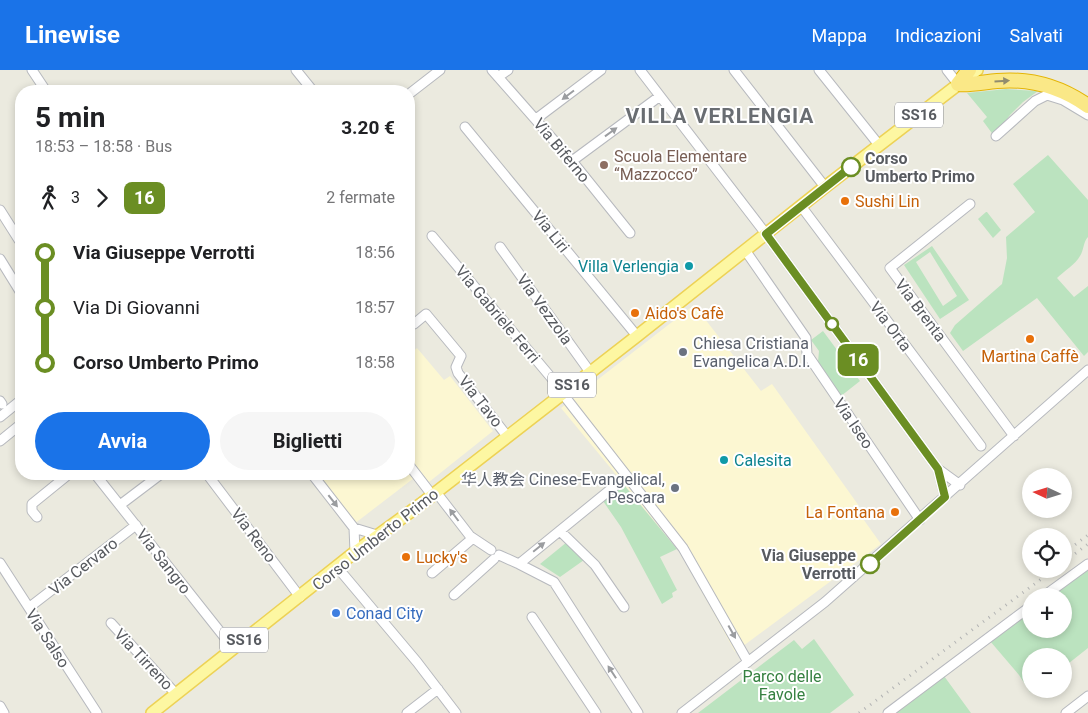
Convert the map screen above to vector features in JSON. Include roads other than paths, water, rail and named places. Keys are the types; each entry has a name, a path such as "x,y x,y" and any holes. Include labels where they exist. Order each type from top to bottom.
{"highway":[{"path":"958,84 969,70"},
{"path":"958,84 1006,80 1027,81 1045,85 1072,95 1088,106"}],"main road":[{"name":"Corso Umberto Primo","path":"155,712 355,552 637,336 825,186 977,70"}],"street":[{"path":"32,70 42,85"},
{"path":"296,70 308,85"},
{"path":"415,89 440,70"},
{"name":"Via Biferno","path":"492,70 572,161 630,233"},
{"path":"498,78 508,70"},
{"path":"536,119 601,70"},
{"path":"640,70 766,234 938,469 960,485"},
{"path":"734,70 825,186"},
{"path":"819,70 879,145"},
{"path":"947,70 958,84"},
{"path":"996,136 1035,101 1047,95 1063,100 1088,115"},
{"path":"572,161 660,96"},
{"name":"Via Liri","path":"465,127 637,336"},
{"name":"Via Brenta","path":"970,204 890,268 1014,436"},
{"name":"Via Orta","path":"801,206 981,446"},
{"path":"0,210 15,234"},
{"name":"Via Gabriele Ferri","path":"432,236 554,381 683,548 748,662"},
{"name":"Via Vezzola","path":"500,247 590,372"},
{"name":"Via Iseo","path":"745,250 806,338 807,354 920,520"},
{"path":"0,258 15,283"},
{"name":"Via Tavo","path":"415,323 426,314 462,356 456,367 458,373 507,436"},
{"path":"682,713 825,602 960,485 1088,370"},
{"path":"0,417 15,405"},
{"path":"0,441 15,429"},
{"path":"938,469 945,497"},
{"path":"415,472 470,536 495,555 519,564 554,582 638,713"},
{"path":"519,564 627,476"},
{"path":"37,517 32,511 32,504 62,480"},
{"name":"Via Sangro","path":"101,480 233,648"},
{"path":"120,505 153,480"},
{"name":"Via Reno","path":"212,480 300,597"},
{"path":"317,480 354,528 355,552"},
{"name":"Via Cervaro","path":"31,606 136,525"},
{"path":"354,528 378,535"},
{"path":"560,530 595,565 624,607"},
{"path":"432,573 473,538"},
{"path":"454,594 495,555"},
{"name":"Via Salso","path":"0,563 96,713"},
{"path":"1055,588 1088,564"},
{"path":"337,567 399,639 456,713"},
{"path":"888,713 1022,613"},
{"path":"532,617 596,713"},
{"name":"Via Tirreno","path":"112,624 176,694"},
{"path":"407,713 438,689"},
{"path":"1066,713 1088,696"},
{"path":"0,706 4,713"}],"railway":[{"path":"1072,547 1088,535"},
{"path":"1072,556 1088,544"},
{"path":"859,713 1043,578"}],"place":[{"name":"Scuola Elementare “Mazzocco”","path":"604,165"},
{"name":"Corso Umberto Primo","path":"851,167"},
{"name":"Sushi Lin","path":"845,201"},
{"name":"Villa Verlengia","path":"689,266"},
{"name":"Aido's Cafè","path":"635,313"},
{"name":"Martina Caffè","path":"1030,339"},
{"name":"Chiesa Cristiana Evangelica A.D.I.","path":"683,352"},
{"name":"Calesita","path":"724,460"},
{"name":"华人教会 Cinese-Evangelical, Pescara","path":"675,488"},
{"name":"La Fontana","path":"895,512"},
{"name":"Lucky's","path":"406,557"},
{"name":"Via Giuseppe Verrotti","path":"870,564"},
{"name":"Conad City","path":"336,613"}],"district":[{"name":"VILLA VERLENGIA","path":"720,116"}],"park label":[{"name":"Parco delle Favole","path":"782,685"}]}
